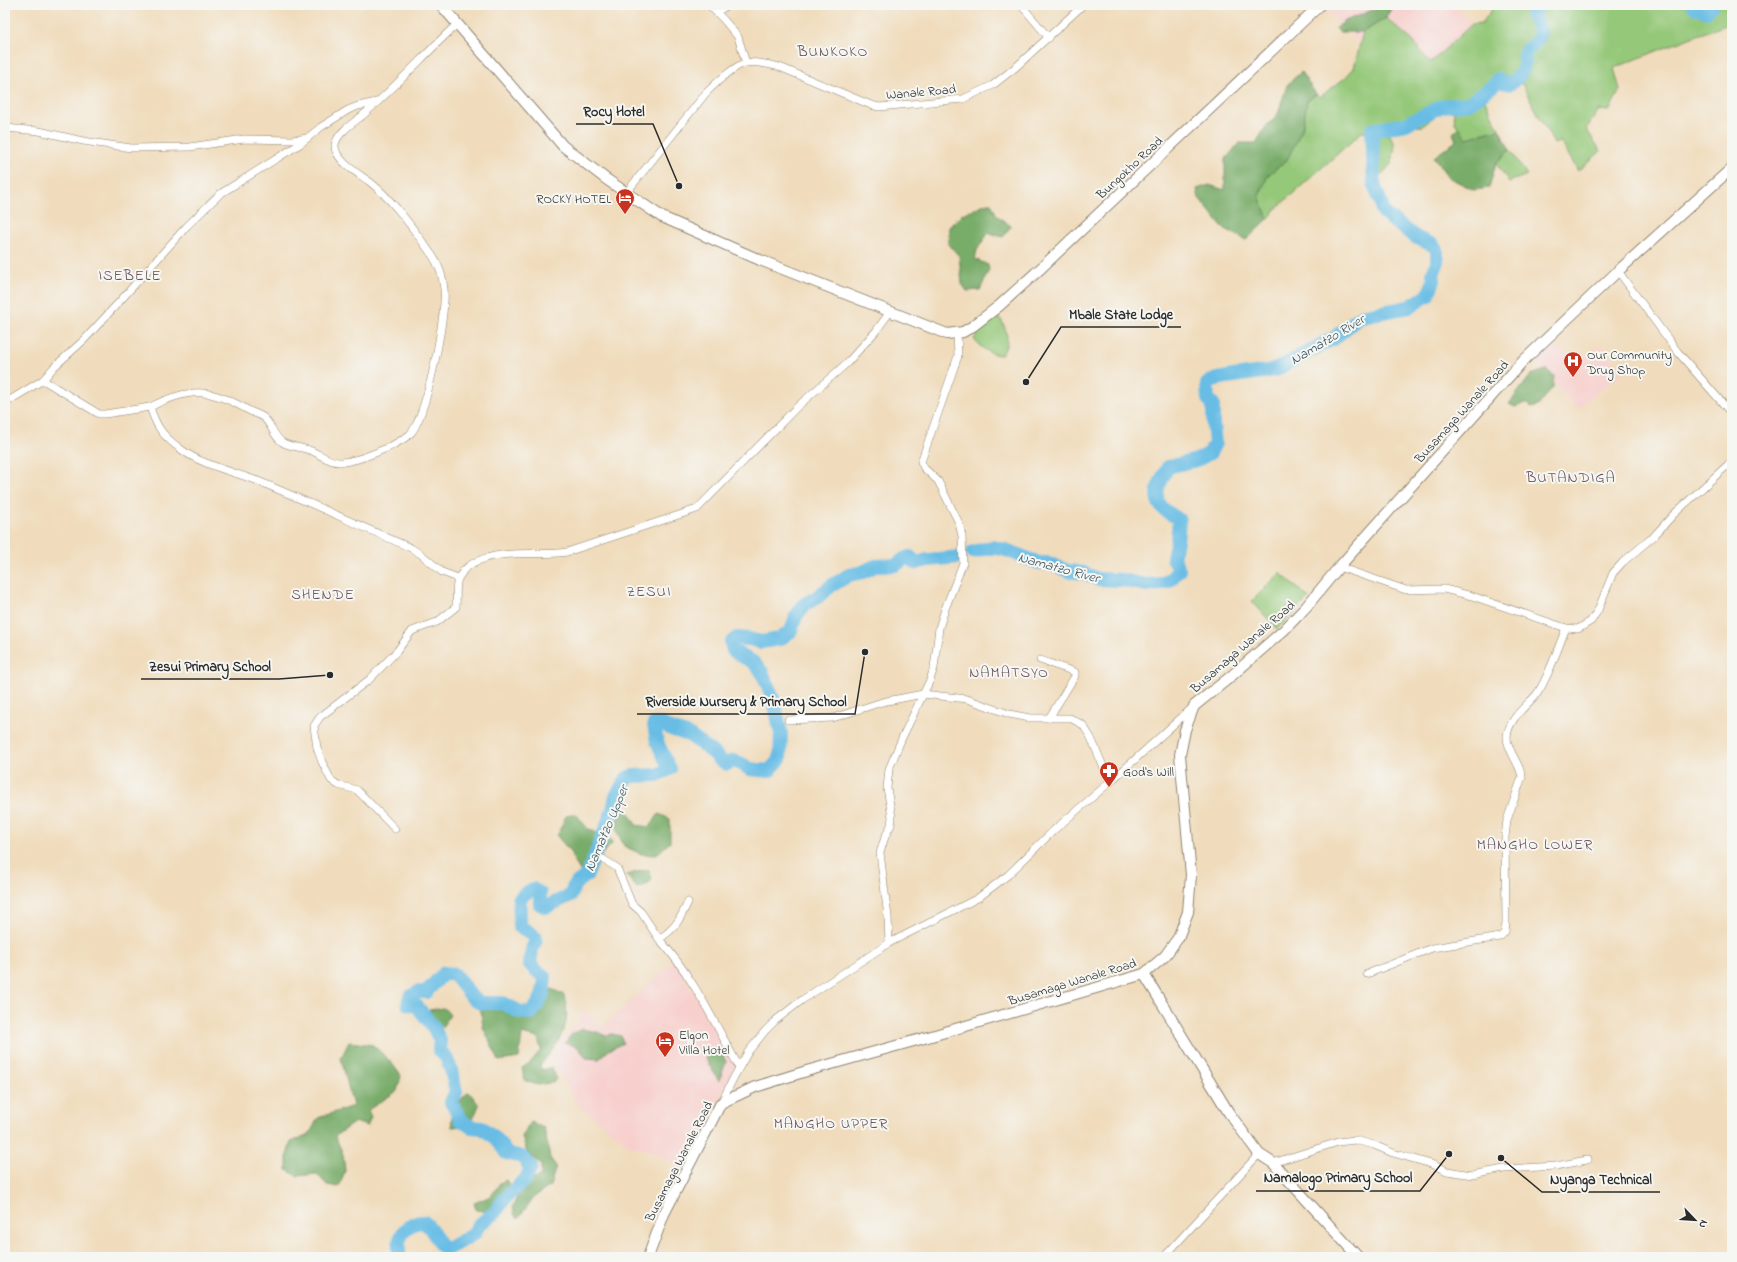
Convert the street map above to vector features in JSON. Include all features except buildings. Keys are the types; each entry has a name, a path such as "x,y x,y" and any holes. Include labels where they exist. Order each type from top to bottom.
{"street":[{"path":"441,5 563,146 626,193 673,223 890,312 952,333 958,356 921,462 924,468 938,481 957,517 961,528 963,563 945,609 937,639 934,668 897,749 887,778 887,788 892,817 891,825 880,853 888,917 889,943"},
{"path":"626,193 706,93 720,79 746,63 738,37 709,5"},
{"path":"716,12 729,5"},
{"path":"1021,5 1049,38"},
{"name":"Wanale Road","path":"746,63 775,66 879,107 963,99 993,85 1049,38 1083,5"},
{"name":"Bungokho Road","path":"952,333 963,332 973,326 1034,274 1320,5"},
{"path":"43,380 99,414 150,407 187,393 205,392 216,395 262,416 282,442 307,449 338,462 383,450 409,436 413,432 422,413 441,327 445,290 441,274 434,257 400,215 378,189 338,157 335,146 339,136 379,101 457,24"},
{"path":"5,403 43,380 120,301 186,227 220,194 308,138 348,110 379,101"},
{"path":"5,128 39,131 83,141 131,148 190,147 244,139 292,140 308,138"},
{"name":"Busamaga Wanale Road","path":"648,1257 664,1214 722,1103 755,1087 810,1070 1144,974 1165,956 1178,938 1188,912 1191,875 1180,755 1185,730 1194,706 1284,630 1306,607 1339,567 1523,361 1618,270 1732,168"},
{"path":"1618,270 1677,350 1732,414"},
{"path":"395,829 357,790 338,785 331,780 317,748 314,726 320,717 370,679 394,654 412,631 437,622 456,607 458,578 469,565 481,559 499,556 567,552 698,509 786,417 847,363 876,331 890,312"},
{"path":"150,407 158,428 184,452 411,548 442,572 458,578"},
{"path":"1339,567 1406,590 1444,589 1472,596 1566,628 1578,629 1591,621 1598,610 1614,573 1623,562 1654,536 1674,515 1732,461"},
{"path":"1367,974 1432,948 1500,937 1505,932 1505,837 1507,820 1522,777 1521,770 1507,739 1508,730 1516,716 1537,693 1566,628"},
{"path":"1040,660 1075,672 1075,676 1049,718"},
{"path":"788,720 833,718 882,702 923,694 967,699 1009,714 1030,718 1070,718 1083,725 1091,738 1110,782"},
{"path":"722,1103 739,1067 755,1042 776,1020 802,1000 889,943 978,898 1008,875 1054,830 1194,706"},
{"path":"603,859 617,868 632,904 641,912 686,975 739,1067"},
{"path":"660,939 675,927 688,902"},
{"path":"1144,974 1229,1113 1259,1154 1273,1163 1358,1257"},
{"path":"1273,1163 1338,1142 1355,1140 1431,1164 1447,1171 1472,1175 1504,1169 1556,1166 1587,1160"},
{"path":"1164,1257 1259,1154"}],"shaded area":[{"path":"1454,5 1472,24 1430,63 1374,65 1360,45 1324,6"},
{"path":"1548,340 1577,363 1602,345 1622,373 1577,409 1531,356"},
{"path":"675,960 737,1067 683,1167 642,1148 633,1148 578,1105 550,1057 586,1011 601,1028"}],"green space":[{"path":"1377,5 1393,5 1386,18 1363,32 1339,32 1336,28 1345,21 1377,8"},
{"path":"1492,5 1693,5 1696,9 1706,11 1712,5 1732,5 1732,23 1614,68 1620,90 1609,111 1599,110 1586,129 1601,151 1578,171 1561,142 1554,144 1522,84 1516,79 1510,84 1500,82 1482,94 1499,129 1467,138 1455,123 1453,109 1438,113 1423,126 1404,127 1388,131 1395,145 1392,163 1380,176 1368,160 1368,133 1362,132 1279,206 1268,219 1259,196 1268,175 1302,130 1307,101 1316,94 1320,97 1345,78 1354,68 1363,32 1386,18 1413,41 1430,63 1472,24 1482,23 1491,11"},
{"path":"1301,72 1316,94 1307,101 1302,130 1287,160 1268,175 1259,196 1268,219 1246,240 1222,227 1199,198 1197,189 1209,185 1225,190 1225,160 1239,143 1256,143 1267,125 1278,114 1287,85"},
{"path":"1459,127 1467,138 1499,129 1510,150 1496,163 1489,188 1474,190 1448,177 1434,157 1456,141 1453,133"},
{"path":"1510,150 1527,175 1509,182 1496,163"},
{"path":"987,203 991,203 997,216 1011,226 1003,237 988,233 977,250 975,259 988,265 989,270 980,290 967,291 962,284 959,256 948,243 949,227 962,214"},
{"path":"996,317 1000,318 1005,327 1007,336 1006,346 1001,355 993,354 986,350 974,339 982,328"},
{"path":"1546,370 1554,376 1553,387 1538,406 1531,408 1526,403 1515,407 1509,404 1531,375"},
{"path":"1280,573 1309,598 1277,629 1252,601"},
{"path":"627,810 636,825 649,827 659,814 670,819 670,842 656,855 641,854 624,846 616,829 619,812"},
{"path":"576,814 588,829 607,837 613,843 601,855 593,871 581,873 569,850 557,836 566,816"},
{"path":"648,869 652,878 649,884 637,888 626,875"},
{"path":"552,989 564,995 567,1016 562,1034 540,1066 542,1070 552,1067 556,1078 554,1082 538,1085 525,1081 522,1068 530,1063 541,1050 538,1038 522,1034 519,1058 499,1061 483,1027 480,1003 503,1003 520,1012 531,1013 540,1003 545,992"},
{"path":"444,1008 450,1015 442,1027 437,1029 427,1019 429,1010"},
{"path":"582,1029 597,1032 606,1036 612,1034 621,1036 623,1043 609,1050 599,1059 586,1058 578,1047 565,1043 572,1034"},
{"path":"349,1042 373,1045 391,1062 401,1076 397,1091 368,1110 371,1117 367,1126 355,1122 335,1136 343,1154 345,1171 339,1187 327,1185 317,1174 298,1176 287,1170 287,1155 291,1142 309,1135 318,1118 353,1106 341,1058"},
{"path":"712,1049 721,1053 726,1062 719,1081 705,1058"},
{"path":"469,1092 479,1105 475,1115 470,1122 452,1127 451,1122 453,1112 458,1103"},
{"path":"530,1122 544,1128 550,1158 556,1166 550,1186 534,1197 518,1219 514,1214 513,1206 523,1184 541,1176 541,1165 527,1152 522,1137"},
{"path":"506,1180 513,1191 505,1200 497,1207 488,1211 476,1210 474,1203 491,1196 500,1183"}],"waterway":[{"name":"Namatzo River","path":"973,552 992,547 1006,550 1039,563 1048,563 1068,571 1084,573 1097,579 1122,580 1146,585 1159,584 1169,581 1179,570 1173,558 1177,541 1179,520 1162,508 1157,496 1159,486 1168,467 1197,460 1210,453 1215,443 1213,404 1208,399 1207,384 1213,380 1227,377 1275,370 1334,338 1361,316 1409,307 1428,295 1434,281 1433,273 1437,264 1437,250 1433,245 1417,238 1388,217 1382,210 1382,205 1374,185 1372,130 1406,124 1442,106 1469,103 1494,85 1498,79 1510,84 1523,70 1525,51 1533,45 1540,35 1538,25 1532,16 1535,8 1540,5"},
{"name":"Namatzo River","path":"1693,5 1696,8 1706,11 1712,5"},
{"name":"Namatzo Upper","path":"400,1257 400,1238 407,1228 417,1223 424,1222 431,1229 442,1247 447,1249 474,1234 479,1225 495,1212 506,1197 526,1179 531,1167 522,1157 506,1153 496,1138 482,1128 471,1127 461,1120 451,1102 456,1092 451,1070 446,1057 439,1050 440,1041 434,1028 417,1006 408,1004 410,997 418,992 426,992 444,973 455,975 471,996 480,1003 503,1003 520,1012 531,1013 538,1005 542,996 545,977 530,964 532,949 536,940 532,934 519,926 519,900 524,894 533,889 540,893 540,904 546,907 571,895 574,885 587,875 613,810 616,796 627,778 633,776 657,775 670,769 657,742 654,724 662,724 671,729 689,735 716,755 718,759 727,764 733,761 750,769 769,771 780,759 781,733 773,698 762,672 753,662 733,650 731,643 737,638 761,642 780,639 791,631 796,616 805,604 849,575 863,572 875,566 896,565 904,559 910,557 916,563 928,560 959,557"}],"place":[{"name":"Rocy Hotel","path":"679,186"},
{"name":"ROCKY HOTEL","path":"625,215"},
{"name":"Our Community Drug Shop","path":"1573,378"},
{"name":"Mbale State Lodge","path":"1026,382"},
{"name":"Riverside Nursery & Primary School","path":"865,652"},
{"name":"Zesui Primary School","path":"330,675"},
{"name":"God's Will","path":"1109,788"},
{"name":"Elgon Villa Hotel","path":"665,1058"},
{"name":"Namalogo Primary School","path":"1449,1154"},
{"name":"Nyanga Technical","path":"1501,1158"}],"district":[{"name":"BUNKOKO","path":"833,51"},
{"name":"ISEBELE","path":"130,275"},
{"name":"BUTANDIGA","path":"1571,477"},
{"name":"ZESUI","path":"649,591"},
{"name":"SHENDE","path":"323,594"},
{"name":"NAMATSYO","path":"1009,672"},
{"name":"MANGHO LOWER","path":"1535,844"},
{"name":"MANGHO UPPER","path":"831,1123"}]}
